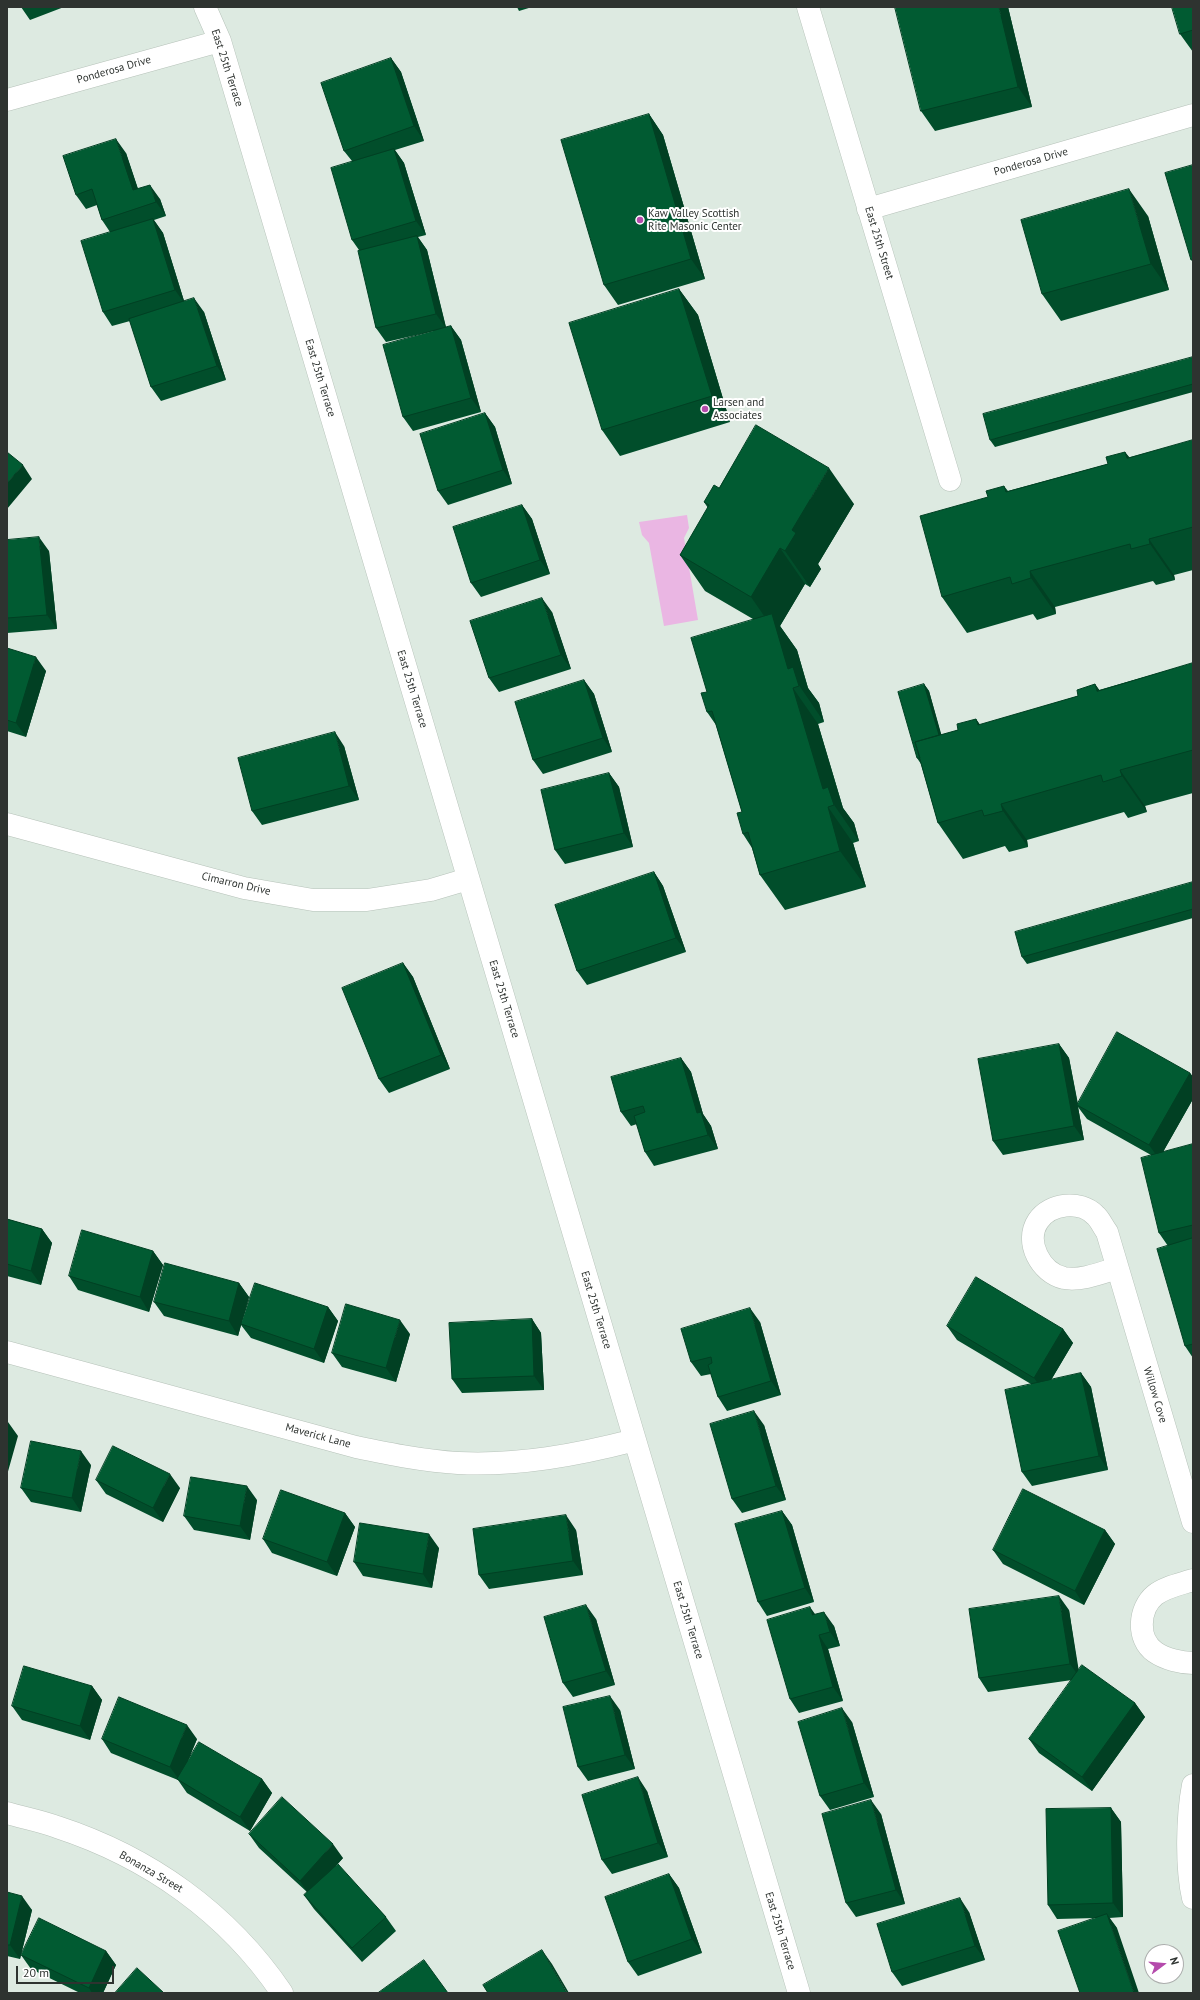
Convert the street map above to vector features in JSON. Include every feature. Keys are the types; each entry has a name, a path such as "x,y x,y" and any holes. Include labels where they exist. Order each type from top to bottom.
{"street":[{"name":"East 25th Terrace","path":"206,7 220,41 799,1993"},
{"name":"East 25th Street","path":"808,7 950,480"},
{"name":"Ponderosa Drive","path":"7,100 220,41"},
{"name":"Ponderosa Drive","path":"868,208 1193,115"},
{"name":"Cimarron Drive","path":"7,824 244,888 313,900 367,900 431,890 468,879"},
{"name":"Willow Cove","path":"1118,1268 1193,1522"},
{"name":"Maverick Lane","path":"7,1352 349,1445 406,1457 458,1463 521,1462 586,1453 635,1440"},
{"path":"1193,1580 1156,1594 1146,1607 1141,1623 1144,1639 1153,1652 1166,1658 1193,1663"},
{"path":"1193,1785 1190,1887 1193,1898"},
{"name":"Bonanza Street","path":"7,1813 57,1827 104,1846 151,1869 189,1893 224,1923 268,1972 282,1993"}],"shaded area":[{"path":"687,515 689,528 684,538 698,620 664,626 649,543 642,535 639,522"}],"building":[{"path":"895,7 999,7 1018,87 921,111"},
{"path":"1172,7 1193,7 1193,30 1180,34"},
{"path":"391,58 414,126 344,151 321,83"},
{"name":"Kaw Valley Scottish Rite Masonic Center","path":"649,114 691,259 604,285 561,140"},
{"path":"116,139 133,190 150,185 156,202 102,220 92,189 76,195 63,156"},
{"path":"394,149 416,221 352,240 331,168"},
{"path":"1193,165 1193,260 1191,260 1165,173"},
{"path":"1129,189 1151,264 1042,294 1021,220"},
{"path":"153,219 175,290 103,312 81,241"},
{"path":"417,236 436,314 376,328 358,251"},
{"path":"679,289 712,396 602,430 569,323"},
{"path":"194,298 217,366 151,387 129,319"},
{"path":"451,326 471,398 403,417 383,345"},
{"path":"1193,357 1193,384 990,440 983,414"},
{"path":"485,413 503,470 438,491 420,434"},
{"path":"756,425 829,468 792,530 796,533 785,551 780,548 751,597 680,555 709,505 704,502 714,485 719,488"},
{"path":"1193,440 1193,527 1149,539 1150,544 1131,549 1130,544 1030,571 1031,578 1012,584 1010,577 942,597 920,516 988,497 986,491 1004,486 1006,492 1108,464 1106,457 1125,452 1127,458"},
{"path":"7,452 23,465 7,483"},
{"path":"522,505 540,560 471,583 453,527"},
{"path":"39,537 47,615 7,618 7,540"},
{"path":"542,598 561,655 489,678 470,621"},
{"path":"772,614 788,669 793,667 799,686 793,688 823,789 828,787 834,805 828,807 840,851 760,875 748,832 743,834 737,813 742,812 712,711 707,712 701,693 707,692 691,638"},
{"path":"7,648 36,657 16,723 7,720"},
{"path":"1193,663 1193,750 1120,770 1122,776 1103,782 1101,775 1001,804 1003,811 984,816 982,810 938,823 915,742 958,730 957,724 976,719 978,725 1078,696 1077,690 1095,684 1097,691"},
{"path":"584,680 603,738 533,760 515,702"},
{"path":"924,684 939,735 915,742 920,758 917,758 898,692"},
{"path":"335,732 349,786 252,811 238,758"},
{"path":"609,773 624,833 555,850 541,790"},
{"path":"654,872 676,938 577,971 555,905"},
{"path":"1193,882 1193,909 1022,957 1015,932"},
{"path":"403,963 441,1055 379,1079 342,988"},
{"path":"1117,1032 1190,1073 1149,1145 1077,1105"},
{"path":"1059,1044 1074,1126 993,1141 978,1059"},
{"path":"681,1058 697,1113 701,1112 708,1135 645,1152 634,1116 645,1112 643,1106 621,1112 611,1077"},
{"path":"1193,1144 1193,1225 1159,1233 1141,1158"},
{"path":"7,1219 42,1229 31,1271 7,1264"},
{"path":"82,1230 153,1251 140,1297 69,1276"},
{"path":"1193,1238 1193,1344 1185,1346 1157,1249"},
{"path":"165,1263 239,1283 229,1321 154,1302"},
{"path":"976,1277 1063,1329 1034,1378 947,1326"},
{"path":"255,1283 328,1307 314,1349 241,1324"},
{"path":"346,1304 400,1320 386,1368 332,1353"},
{"path":"750,1308 771,1381 718,1397 708,1365 712,1363 711,1357 691,1362 681,1329"},
{"path":"532,1319 534,1376 452,1379 449,1323"},
{"path":"1081,1373 1099,1456 1022,1472 1005,1390"},
{"path":"754,1411 776,1486 732,1499 710,1424"},
{"path":"31,1441 81,1451 72,1498 21,1488"},
{"path":"113,1446 170,1474 153,1508 96,1480"},
{"path":"191,1477 247,1486 240,1526 184,1516"},
{"path":"1023,1489 1105,1530 1075,1591 993,1550"},
{"path":"281,1490 345,1513 327,1562 263,1539"},
{"path":"782,1511 805,1588 758,1602 735,1524"},
{"path":"566,1515 573,1561 479,1575 473,1529"},
{"path":"360,1523 429,1534 423,1574 354,1562"},
{"path":"1059,1596 1070,1664 979,1678 969,1609"},
{"path":"586,1605 606,1671 563,1683 544,1617"},
{"path":"810,1607 812,1615 824,1612 830,1632 819,1635 833,1687 790,1699 767,1620"},
{"path":"1082,1665 1135,1703 1082,1777 1029,1739"},
{"path":"24,1666 92,1686 80,1726 12,1706"},
{"path":"610,1696 625,1755 578,1767 563,1707"},
{"path":"119,1697 187,1725 170,1767 102,1739"},
{"path":"842,1708 864,1783 820,1796 798,1722"},
{"path":"199,1742 262,1779 240,1817 177,1779"},
{"path":"638,1777 658,1843 602,1860 582,1795"},
{"path":"282,1797 333,1844 300,1881 249,1834"},
{"path":"871,1800 896,1890 846,1903 822,1814"},
{"path":"1111,1808 1113,1903 1048,1905 1046,1809"},
{"path":"338,1864 386,1917 352,1948 304,1895"},
{"path":"669,1874 692,1939 628,1962 605,1897"},
{"path":"7,1892 22,1896 10,1945 7,1945"},
{"path":"960,1898 975,1946 892,1972 877,1924"},
{"path":"1107,1914 1134,1993 1080,1993 1058,1931"},
{"path":"39,1918 106,1951 89,1988 21,1955"},
{"path":"542,1950 566,1992 488,1993 483,1985"},
{"path":"424,1960 448,1993 378,1993"},
{"path":"137,1968 164,1993 115,1993"}],"place":[{"name":"Kaw Valley Scottish Rite Masonic Center","path":"640,220"},
{"name":"Larsen and Associates","path":"705,409"}]}
